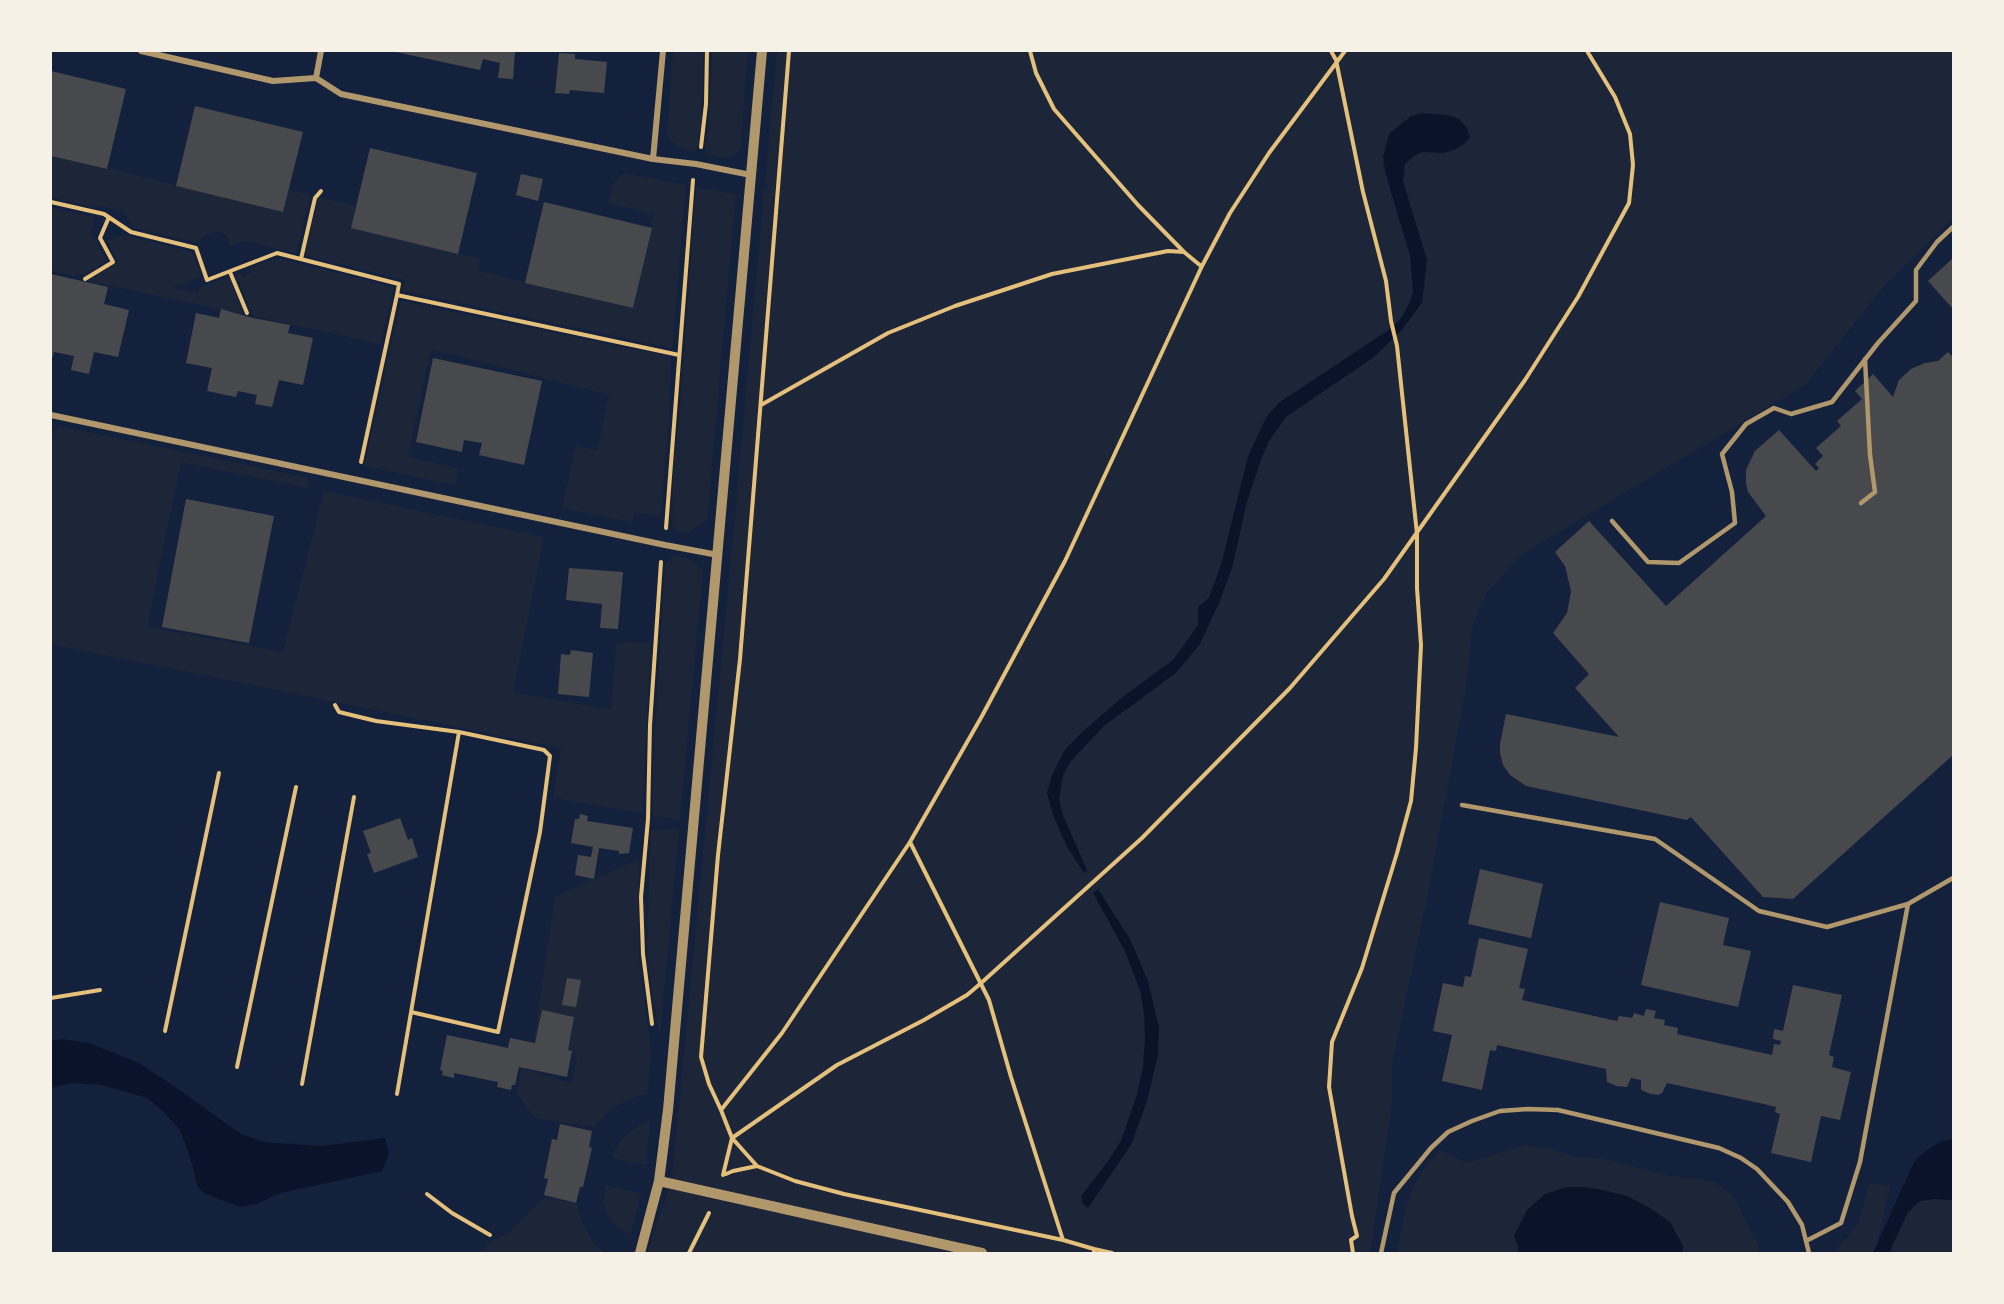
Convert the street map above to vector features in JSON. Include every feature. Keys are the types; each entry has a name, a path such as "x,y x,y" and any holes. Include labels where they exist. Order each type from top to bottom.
{"street":[{"path":"141,51 273,81 316,78 341,94 653,159 696,164 751,175"},
{"path":"316,78 321,51"},
{"path":"653,159 663,51"},
{"path":"640,1253 659,1181 668,1110 762,51"},
{"path":"51,415 718,555"},
{"path":"659,1181 982,1253"}],"lane":[{"path":"1612,521 1648,562 1679,563 1735,523 1732,492 1722,454 1746,424 1774,408 1791,414 1832,402 1865,359 1916,301 1916,270 1937,242 1953,227"},
{"path":"1861,502 1875,492 1870,455 1865,359"},
{"path":"1462,805 1655,839 1759,911 1827,927 1908,904 1953,878"},
{"path":"1806,1241 1840,1223 1860,1162 1908,904"},
{"path":"1382,1253 1394,1193 1431,1148 1448,1132 1500,1111 1528,1108 1558,1110 1719,1148 1741,1158 1757,1169 1788,1202 1802,1225 1809,1253"}],"path":[{"path":"653,1031 643,954 641,897 648,819 650,725 691,186 701,148 706,104 707,51"},
{"path":"789,51 740,659 718,855 701,1056 709,1084 732,1138 757,1166 795,1181 844,1194 1063,1240 1094,1251 1112,1253"},
{"path":"1030,51 1036,73 1054,109 1138,205 1184,252 1202,266"},
{"path":"1331,51 1336,60 1363,192 1386,281 1397,346 1417,534 1417,588 1421,645 1411,801 1362,968 1332,1042 1329,1087 1357,1236 1351,1240 1353,1253"},
{"path":"721,1110 782,1033 910,842 982,717 1065,561 1202,266 1230,213 1269,153 1336,60 1345,51"},
{"path":"757,1166 722,1176 732,1138 837,1065 924,1020 967,995 980,984 1142,838 1290,688 1376,588 1417,534 1525,380 1578,297 1629,203 1633,165 1630,134 1615,98 1587,51"},
{"path":"301,259 315,198 321,191"},
{"path":"51,202 104,214 131,232 196,248 207,280 277,253 399,284 357,480"},
{"path":"85,279 113,262 100,238 109,217"},
{"path":"761,405 888,333 955,306 1052,274 1168,251 1184,252"},
{"path":"230,272 247,313"},
{"path":"397,295 679,355"},
{"path":"334,705 339,712 376,721 459,732 544,750 550,756 541,822 498,1032 411,1012"},
{"path":"397,1094 459,732"},
{"path":"165,1031 219,773"},
{"path":"237,1067 296,787"},
{"path":"302,1084 354,797"},
{"path":"910,842 989,1000 1063,1240"},
{"path":"51,998 100,990"},
{"path":"427,1194 452,1213 490,1235"},
{"path":"689,1253 717,1195"}],"shaded area":[{"path":"673,51 703,51 701,126 696,152 679,148 667,135"},
{"path":"712,51 748,51 740,147 738,152 726,159 705,154 709,124"},
{"path":"777,51 1953,51 1953,217 1884,286 1806,384 1524,553 1487,592 1473,624 1465,693 1427,898 1392,1065 1392,1102 1370,1253 647,1253 672,1180 764,190 768,190 768,184 765,183"},
{"path":"1421,113 1448,115 1459,119 1467,128 1470,138 1454,150 1443,153 1422,152 1405,164 1403,181 1427,260 1422,303 1401,331 1374,357 1286,417 1269,441 1261,460 1247,502 1232,568 1200,644 1176,673 1105,725 1071,761 1063,775 1059,800 1063,815 1087,870 1084,873 1066,845 1053,815 1047,793 1052,775 1064,751 1081,733 1124,696 1173,660 1198,625 1198,607 1209,598 1221,565 1248,456 1267,416 1280,402 1390,329 1399,321 1408,306 1413,292 1410,256 1385,172 1383,157 1389,134 1410,117"},
{"path":"51,156 283,212 289,190 310,195 296,253 246,241 230,246 227,236 219,231 202,237 199,243 134,228 124,211 97,205 96,208 51,197"},
{"path":"624,173 686,185 672,348 403,291 405,280 305,255 319,197 355,206 351,228 481,259 479,271 634,308 654,214 608,203 615,181"},
{"path":"696,187 736,195 707,520 686,534 677,531 672,522 674,460 681,398"},
{"path":"51,207 94,218 90,233 107,261 84,275 76,273 76,276 51,271"},
{"path":"124,235 192,252 201,277 173,288 198,293 199,288 229,277 243,314 89,281 118,261 107,240"},
{"path":"277,258 394,287 380,344 253,316 236,274 240,272 243,277 251,273 250,268"},
{"path":"401,301 671,357 661,516 635,513 632,522 562,508 576,446 597,450 609,395 431,349 408,457 458,468 455,485 364,466"},
{"path":"59,426 309,478 307,488 181,462 147,627 283,652 324,491 544,537 513,692 611,710 616,643 651,641 642,813 553,798 561,748 51,644 51,440 53,431"},
{"path":"674,555 691,560 703,570 680,820 653,816 653,768 665,565"},
{"path":"679,828 660,1036 647,950 651,831"},
{"path":"639,859 638,951 651,1051 648,1093 615,1107 593,1127 540,1119 531,1114 517,1093 522,1068 571,1084 578,1054 534,1041 555,897"},
{"path":"1098,889 1130,939 1148,981 1159,1028 1158,1055 1147,1101 1131,1145 1088,1208 1083,1204 1081,1196 1121,1141 1137,1094 1143,1067 1145,1038 1140,990 1125,951 1093,893"},
{"path":"61,1039 89,1043 137,1062 241,1134 264,1142 321,1146 385,1138 389,1154 382,1171 281,1193 256,1204 240,1207 203,1193 197,1185 180,1130 147,1098 102,1085 71,1083 51,1088 51,1041"},
{"path":"650,1121 646,1165 613,1158 623,1138 639,1125"},
{"path":"1953,1139 1953,1200 1920,1201 1908,1212 1889,1253 1873,1253 1914,1162 1924,1152 1940,1142"},
{"path":"1525,1145 1550,1148 1575,1157 1601,1158 1671,1176 1713,1181 1733,1196 1759,1246 1760,1253 1682,1253 1683,1246 1670,1222 1627,1196 1545,1194 1527,1210 1518,1244 1518,1253 1397,1253 1407,1203 1414,1185 1440,1150 1467,1163"},
{"path":"1870,1183 1890,1187 1875,1253 1833,1253 1858,1225"},
{"path":"605,1185 640,1193 630,1235 609,1218 604,1202"},
{"path":"1567,1187 1607,1191 1627,1196 1648,1207 1670,1222 1683,1246 1682,1253 1518,1253 1514,1236 1527,1210 1545,1194"},
{"path":"545,1197 577,1204 581,1220 593,1242 604,1253 478,1253 492,1241 511,1231"},
{"path":"1953,1200 1953,1253 1889,1253 1908,1212 1920,1201"}],"building":[{"path":"391,51 515,51 513,79 498,78 500,63 483,59 480,70"},
{"path":"559,53 575,54 575,59 607,62 604,93 570,90 569,94 555,93"},
{"path":"51,71 126,89 107,169 51,156"},
{"path":"195,106 303,132 283,212 176,186"},
{"path":"370,148 477,173 458,254 351,228"},
{"path":"521,174 543,179 538,201 516,195"},
{"path":"544,202 652,228 633,308 525,283"},
{"path":"1953,258 1953,309 1928,281"},
{"path":"51,274 108,287 104,304 129,310 118,357 94,352 89,374 71,370 74,356 54,352 51,362"},
{"path":"221,309 290,325 288,333 313,338 303,385 279,380 272,407 255,404 257,395 238,391 236,397 207,391 212,368 186,363 196,313 219,318"},
{"path":"1948,352 1953,357 1953,755 1793,899 1763,897 1691,817 1687,820 1526,786 1510,775 1503,765 1500,753 1506,714 1619,737 1575,688 1589,674 1553,633 1567,613 1571,591 1565,566 1555,552 1589,521 1666,606 1766,516 1748,492 1746,483 1746,470 1755,451 1779,430 1816,471 1819,468 1815,464 1823,456 1816,448 1841,426 1837,421 1862,399 1855,391 1873,374 1893,397 1899,380 1911,369 1938,361"},
{"path":"433,358 542,381 524,465 479,455 482,443 464,440 462,452 416,442"},
{"path":"186,499 274,516 249,643 162,627"},
{"path":"569,568 623,572 618,629 600,628 602,604 566,600"},
{"path":"571,650 593,653 589,697 558,694 561,654 570,655"},
{"path":"580,814 588,816 587,821 633,828 629,853 619,854 619,851 599,848 594,879 575,875 578,855 591,857 593,847 571,843 575,819 579,819"},
{"path":"400,818 408,840 412,838 418,857 374,873 367,854 371,853 363,831"},
{"path":"1480,869 1543,884 1531,938 1468,924"},
{"path":"1660,902 1729,918 1723,945 1751,951 1738,1007 1641,985"},
{"path":"1479,938 1528,949 1519,988 1525,989 1522,1000 1617,1021 1619,1016 1632,1018 1634,1013 1644,1016 1646,1009 1656,1011 1654,1018 1665,1020 1664,1025 1678,1028 1677,1034 1772,1055 1774,1044 1780,1045 1781,1041 1773,1039 1774,1029 1783,1031 1793,985 1842,995 1829,1055 1834,1057 1832,1067 1851,1072 1840,1120 1821,1116 1811,1162 1771,1153 1780,1114 1775,1112 1776,1107 1667,1083 1662,1093 1651,1094 1641,1090 1641,1080 1631,1078 1627,1087 1617,1086 1607,1082 1606,1069 1497,1045 1496,1051 1490,1050 1482,1090 1442,1081 1452,1035 1433,1031 1443,983 1463,987 1465,976 1471,977"},
{"path":"567,978 581,980 576,1007 562,1005"},
{"path":"542,1010 574,1017 568,1050 572,1051 567,1077 519,1067 515,1085 512,1085 511,1090 497,1087 498,1082 454,1073 454,1078 442,1075 443,1071 440,1070 447,1035 508,1048 510,1038 535,1043"},
{"path":"560,1124 592,1131 589,1147 592,1148 583,1187 580,1187 576,1203 544,1195 548,1179 544,1178 552,1139 557,1140"}]}
